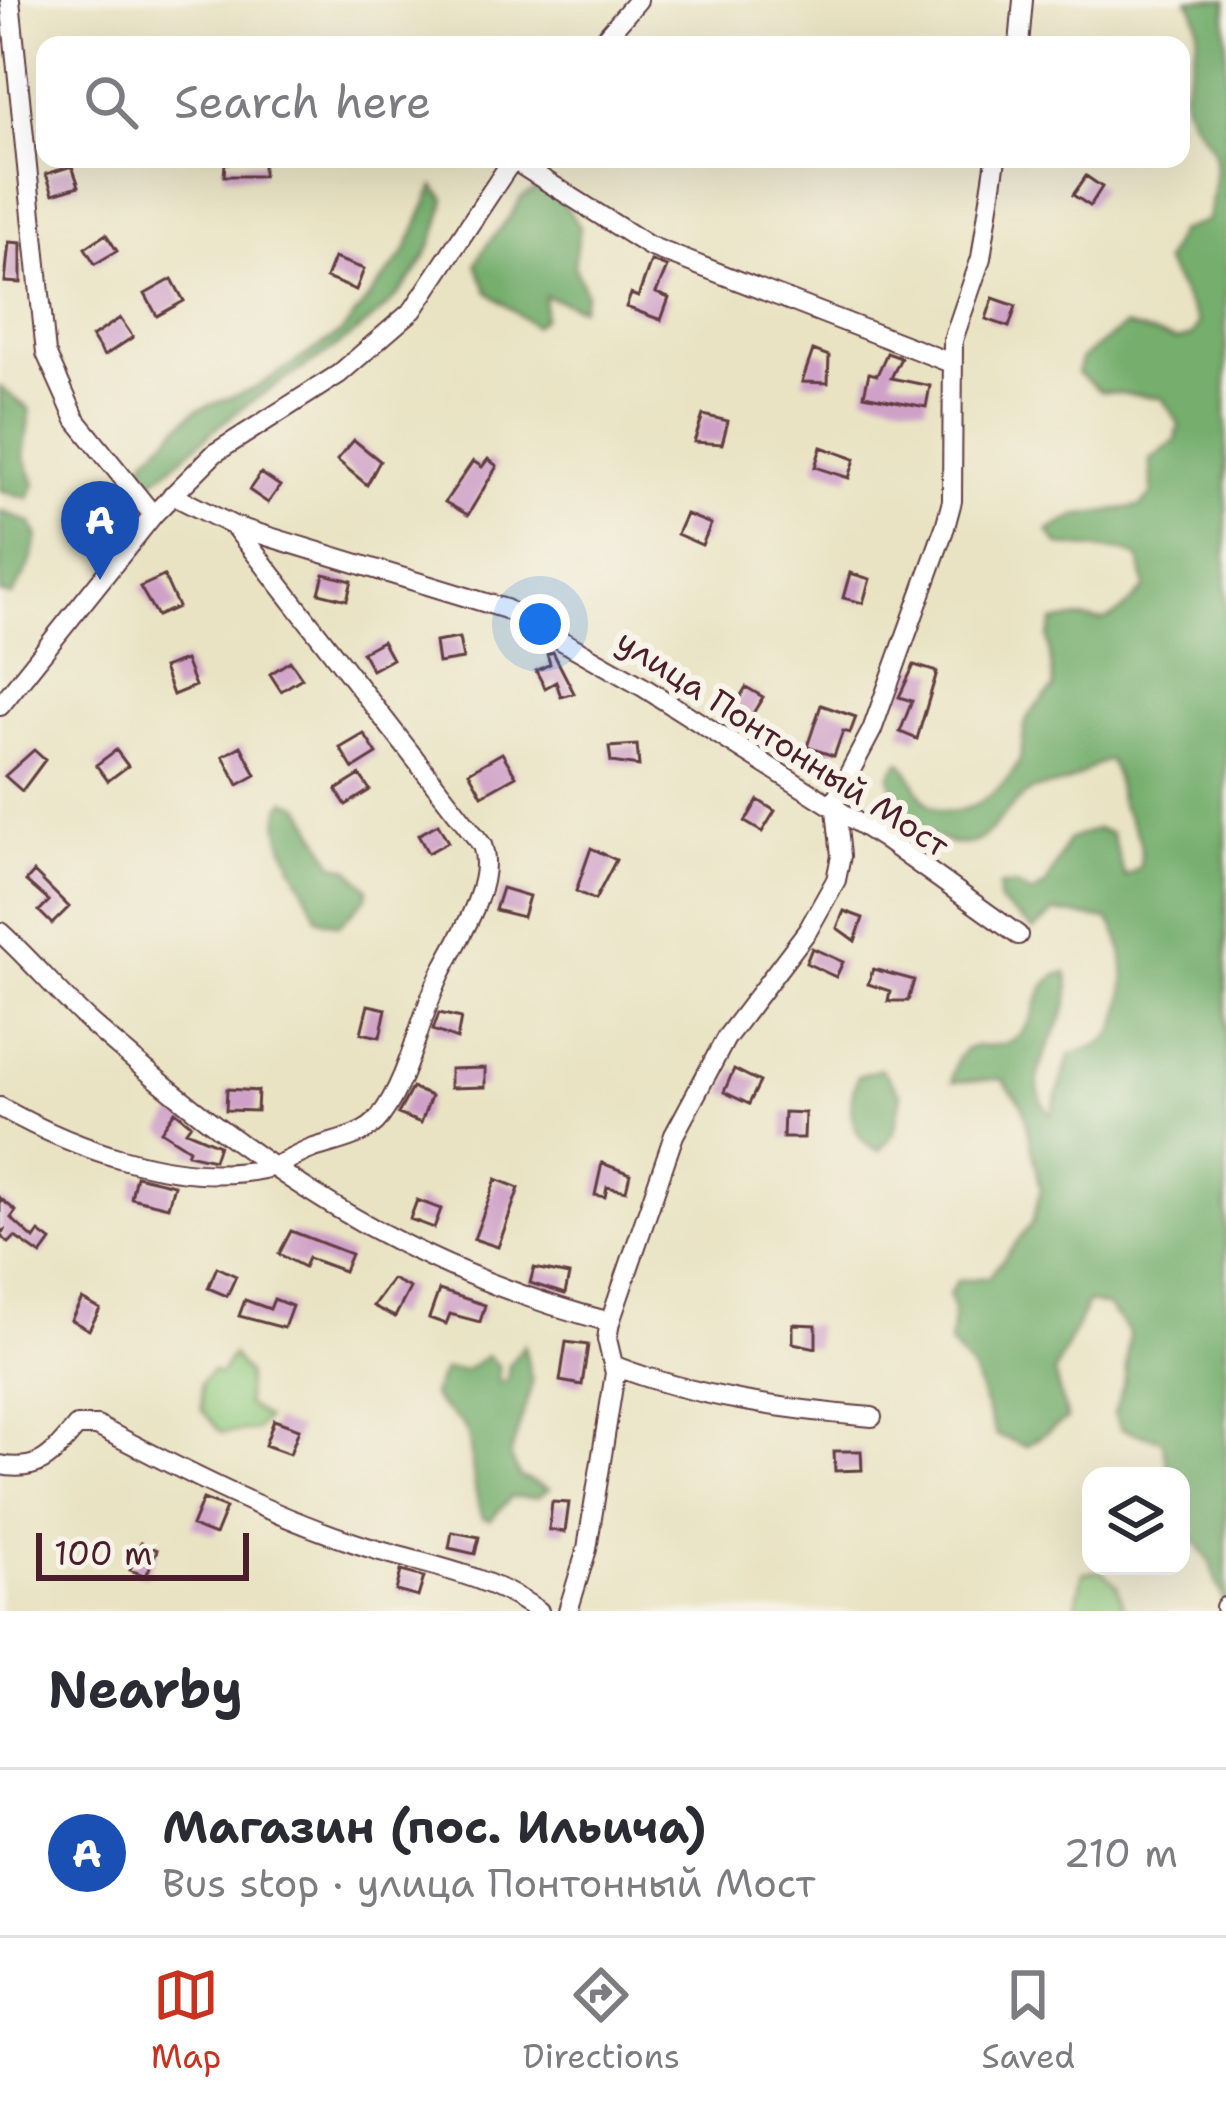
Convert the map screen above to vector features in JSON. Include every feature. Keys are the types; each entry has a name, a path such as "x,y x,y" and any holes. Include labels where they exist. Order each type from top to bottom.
{"street":[{"path":"10,0 46,353 76,419 153,515"},
{"path":"606,36 638,0"},
{"path":"1019,36 1023,0"},
{"path":"0,706 153,515 215,453 339,374 392,332 412,310 507,168"},
{"path":"527,168 650,246 951,363"},
{"path":"568,1611 587,1549 615,1366 609,1354 610,1322 674,1136 727,1038 808,930 836,880 841,856 835,810 840,786 872,730 952,501 953,340 981,258 995,168"},
{"name":"улица Понтонный Мост","path":"172,495 233,526 506,609 644,687 884,838 1018,935"},
{"name":"улица Понтонный Мост","path":"0,1107 65,1139 186,1172 269,1169 359,1133 381,1116 487,866 466,822 233,526"},
{"path":"0,932 89,1021 269,1169 441,1265 610,1322"},
{"path":"615,1366 665,1384 774,1408 872,1418"},
{"path":"0,1465 33,1469 45,1463 77,1426 97,1426 281,1516 369,1547 476,1575 539,1611"}],"green space":[{"path":"1188,0 1226,0 1226,1609 1209,1560 1190,1534 1190,1467 1168,1467 1162,1440 1121,1429 1114,1414 1125,1380 1129,1332 1107,1306 1088,1302 1054,1373 1067,1419 1026,1446 996,1435 973,1371 950,1344 954,1310 949,1295 957,1281 989,1277 1032,1223 1041,1189 1023,1106 1002,1079 952,1082 961,1053 1010,1042 1020,1035 1048,982 1066,972 1066,1009 1038,1079 1040,1097 1051,1115 1070,1055 1109,1037 1124,991 1120,944 1108,920 1055,912 1034,930 999,902 999,886 1016,886 1032,894 1046,885 1068,840 1096,829 1111,833 1125,877 1139,868 1140,842 1120,800 1112,766 1109,760 1068,782 1031,791 986,835 960,845 943,841 908,818 896,800 890,775 900,761 927,803 943,811 969,808 993,794 1018,764 1028,717 1054,688 1048,638 1053,622 1107,619 1145,588 1139,558 1125,551 1059,545 1048,531 1076,516 1141,506 1152,494 1150,460 1176,440 1179,424 1162,398 1100,391 1077,373 1082,358 1125,326 1177,340 1192,336 1199,323 1164,262 1178,232 1208,220 1215,178 1211,147 1190,117 1190,65 1198,25"},
{"path":"434,186 445,199 434,239 416,272 392,301 141,487 144,460 196,410 254,389 342,332 405,252"},
{"path":"541,186 554,191 580,227 574,265 586,293 581,308 545,296 544,317 534,326 488,292 476,264 521,198"},
{"path":"0,387 30,410 24,456 35,484 28,498 0,490"},
{"path":"1,511 31,523 38,537 29,567 12,596 0,593"},
{"path":"285,801 301,806 334,864 350,869 368,888 367,897 339,925 317,918 282,843 279,813"},
{"path":"881,1069 901,1094 894,1133 879,1151 861,1137 851,1109 858,1076"},
{"path":"524,1345 532,1383 510,1456 520,1477 549,1489 537,1497 511,1497 490,1520 483,1518 475,1489 467,1432 432,1395 443,1370 465,1370 487,1356 498,1365 498,1383 507,1380 509,1365"},
{"path":"232,1355 247,1374 246,1404 266,1418 256,1430 221,1433 202,1410 201,1383 212,1371 219,1375"},
{"path":"1083,1575 1106,1575 1117,1585 1125,1611 1075,1611"}],"building":[{"path":"73,168 79,186 53,194 46,174"},
{"path":"225,168 263,168 263,176 224,176"},
{"path":"1086,176 1102,187 1090,206 1073,195"},
{"path":"106,234 117,251 95,264 85,248"},
{"path":"9,242 21,243 21,283 5,282"},
{"path":"334,258 364,269 356,290 326,278"},
{"path":"651,261 667,267 656,293 669,298 661,320 626,307 631,294 638,297"},
{"path":"172,279 184,301 157,316 145,294"},
{"path":"993,298 1016,306 1009,327 986,319"},
{"path":"120,318 133,337 104,356 92,337"},
{"path":"813,350 829,356 828,383 802,382"},
{"path":"887,353 901,358 891,378 930,386 926,407 864,395 869,373 877,375"},
{"path":"703,415 728,421 722,444 694,442"},
{"path":"354,440 380,461 367,485 337,460"},
{"path":"821,447 855,459 849,478 815,467"},
{"path":"488,459 497,466 468,515 445,502 473,461 482,467"},
{"path":"261,473 280,486 268,503 249,490"},
{"path":"686,514 711,524 702,545 677,534"},
{"path":"850,573 870,579 863,603 843,598"},
{"path":"324,574 352,581 347,600 319,593"},
{"path":"164,576 178,607 157,616 140,587"},
{"path":"459,638 463,659 438,663 435,642"},
{"path":"382,641 392,659 372,670 362,652"},
{"path":"553,652 574,693 561,697 556,682 545,688 536,671 550,664 547,654"},
{"path":"185,660 195,686 173,695 163,668"},
{"path":"290,661 302,678 281,691 270,674"},
{"path":"914,665 937,672 917,739 900,732 912,701 899,697"},
{"path":"746,687 763,697 750,718 734,707"},
{"path":"821,705 856,717 850,733 843,731 834,756 807,747"},
{"path":"764,724 788,745 782,754 754,741"},
{"path":"364,734 377,754 353,769 340,748"},
{"path":"637,745 639,766 611,762 609,747"},
{"path":"241,746 256,775 238,785 223,756"},
{"path":"34,750 45,760 22,791 5,776"},
{"path":"116,750 128,766 108,781 96,765"},
{"path":"502,753 516,776 482,795 469,772"},
{"path":"360,775 370,790 346,805 336,790"},
{"path":"758,800 775,811 762,832 745,822"},
{"path":"438,824 448,842 428,853 418,835"},
{"path":"591,848 616,860 595,900 576,891"},
{"path":"34,872 69,907 52,924 39,911 49,901 26,881"},
{"path":"502,888 529,896 523,917 495,910"},
{"path":"844,911 863,918 855,941 837,928"},
{"path":"812,948 843,962 836,977 806,963"},
{"path":"873,969 914,980 908,1001 888,1001 890,991 868,984"},
{"path":"368,1005 386,1009 380,1037 361,1033"},
{"path":"439,1013 461,1018 457,1039 433,1030"},
{"path":"485,1068 485,1087 450,1088 450,1069"},
{"path":"734,1069 760,1082 749,1104 724,1092"},
{"path":"412,1088 431,1096 421,1123 398,1114"},
{"path":"227,1089 258,1091 257,1111 226,1110"},
{"path":"175,1111 191,1124 186,1131 219,1145 214,1160 187,1154 189,1149 161,1131"},
{"path":"784,1112 805,1113 804,1138 783,1138"},
{"path":"602,1163 630,1174 626,1191 607,1187 605,1197 595,1195"},
{"path":"136,1176 174,1185 168,1207 131,1198"},
{"path":"496,1179 519,1188 498,1247 474,1239"},
{"path":"0,1198 16,1211 11,1218 34,1239 39,1232 51,1241 41,1255 15,1237 9,1243 0,1235 6,1229 0,1232"},
{"path":"417,1200 441,1209 434,1228 410,1219"},
{"path":"291,1231 351,1254 344,1271 308,1258 304,1267 279,1254"},
{"path":"217,1267 236,1276 227,1296 208,1288"},
{"path":"534,1268 569,1275 565,1294 530,1283"},
{"path":"392,1279 410,1288 395,1317 373,1306"},
{"path":"439,1290 485,1305 480,1322 450,1314 446,1324 429,1318"},
{"path":"82,1299 100,1309 89,1330 71,1320"},
{"path":"274,1299 292,1306 284,1328 239,1316 245,1300 270,1309"},
{"path":"793,1324 816,1325 816,1348 793,1343"},
{"path":"566,1342 588,1345 582,1385 560,1381"},
{"path":"274,1420 299,1429 290,1454 265,1445"},
{"path":"834,1451 861,1451 862,1470 835,1471"},
{"path":"203,1499 226,1508 215,1535 192,1526"},
{"path":"552,1502 569,1503 565,1532 549,1530"},
{"path":"452,1532 479,1537 475,1554 449,1548"},
{"path":"141,1543 157,1550 146,1576 130,1570"},
{"path":"401,1571 424,1577 418,1597 396,1591"}],"place":[{"name":"Магазин (пос. Ильича)","path":"100,580"}]}
